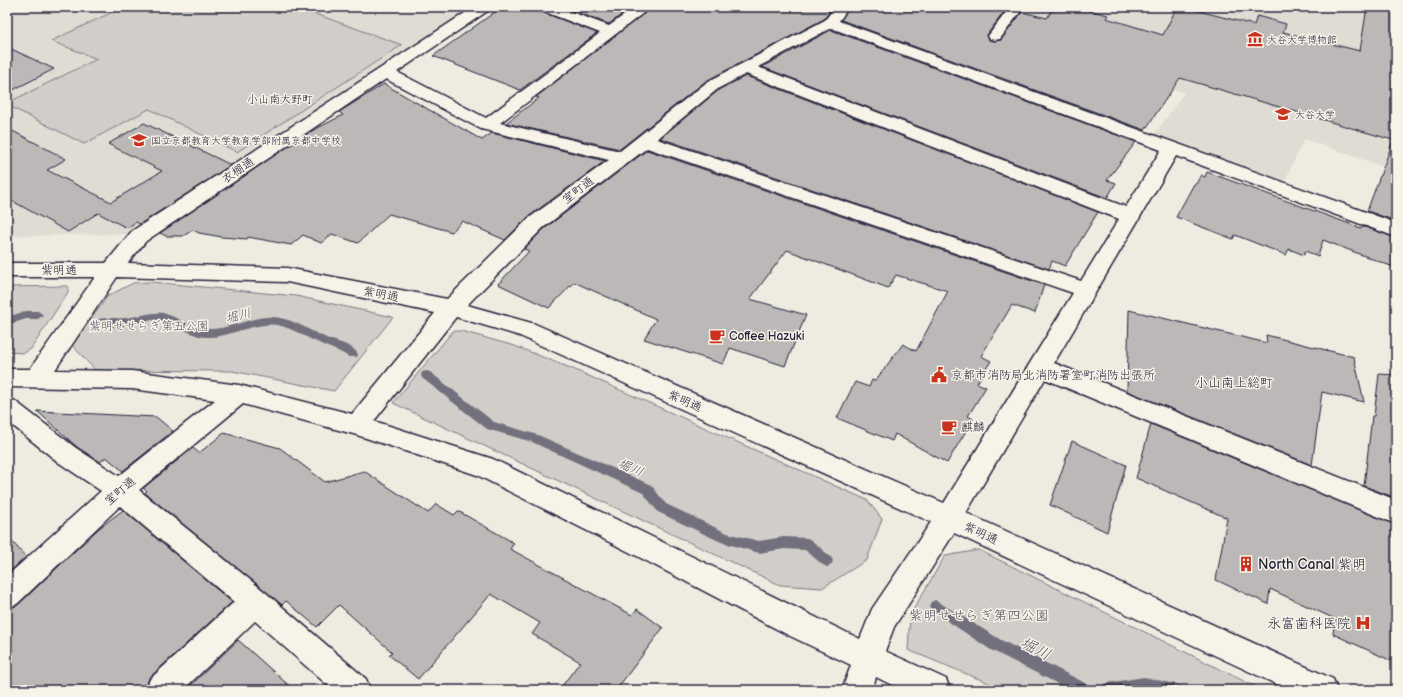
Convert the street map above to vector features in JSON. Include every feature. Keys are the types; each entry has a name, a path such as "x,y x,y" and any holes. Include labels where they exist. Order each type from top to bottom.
{"street":[{"name":"衣棚通","path":"36,379 111,270 139,236 484,7"},
{"path":"545,7 611,32"},
{"path":"487,125 644,7"},
{"name":"室町通","path":"357,425 451,308 536,223 621,157 645,141 713,85 830,24 842,7"},
{"path":"995,36 1011,8"},
{"path":"830,24 1172,147 1396,230"},
{"path":"746,68 1131,216"},
{"path":"385,72 487,125 621,157"},
{"path":"645,141 1086,290"},
{"path":"857,690 882,619 949,518 1172,147"},
{"name":"紫明通","path":"7,270 111,270 287,275 451,308 527,330 949,518 1322,690"},
{"path":"1040,367 1396,512"},
{"path":"7,378 132,380 239,394 357,425 484,467 868,659 935,690"},
{"name":"室町通","path":"7,594 120,490 239,394"},
{"path":"7,408 67,455 120,490 255,602 355,690"},
{"path":"161,690 255,602"}],"shaded area":[{"name":"国立京都教育大学教育学部附属京都中学校","path":"7,7 473,7 129,234 7,236"},
{"name":"大谷大学","path":"1032,7 1396,7 1396,171 1304,139 1284,183 1154,135 1184,93 1008,38"}],"green space":[{"path":"123,7 296,7 402,45 237,152 149,109 84,144 7,105 7,103 97,59 51,41"},
{"name":"紫明せせらぎ第五公園","path":"151,282 296,296 393,317 334,391 232,371 95,370 72,345 108,296 133,283"},
{"path":"68,286 68,292 31,349 24,353 7,352 7,287"},
{"path":"453,331 461,331 515,346 573,369 867,500 882,519 867,560 822,588 780,585 393,403"},
{"name":"紫明せせらぎ第四公園","path":"979,550 1262,690 1006,690 908,650 910,615 945,556"}],"building":[{"path":"502,7 537,7 539,11 597,33 520,90 433,56"},
{"path":"562,7 632,7 609,24"},
{"path":"652,7 833,7 824,19 706,81 620,149 506,123 539,98 536,97"},
{"name":"大谷大学","path":"850,7 1007,8 987,35 989,40 995,41 1001,40 1022,12 1047,18 1054,7 1077,7 1108,15 1106,18 1163,35 1177,7 1183,7 1254,25 1257,16 1286,24 1283,32 1360,51 1367,7 1396,7 1396,141 1180,78 1145,130 841,20"},
{"path":"831,30 1136,142 1107,180 1116,183 1107,198 762,67"},
{"path":"7,47 54,69 7,93"},
{"path":"746,76 1098,212 1065,266 1052,261 1049,269 660,138 720,89"},
{"path":"384,84 482,140 492,133 605,161 528,217 505,240 462,221 452,232 389,214 358,243 332,234 321,243 303,235 291,245 248,237 247,239 222,237 199,233 193,230 183,236 166,236 160,233 308,133 343,115 339,112"},
{"path":"144,123 231,165 140,224 136,222 127,228 98,213 68,232 7,198 7,128 66,159 47,170 111,202 162,171 108,144"},
{"path":"1393,141 1396,141 1396,221 1367,211"},
{"path":"647,150 1044,285 1035,313 1012,305 981,356 991,361 977,383 986,387 968,416 973,419 947,463 895,434 892,441 837,418 855,382 869,387 872,380 875,381 903,344 916,351 948,291 896,275 888,288 787,250 750,299 806,315 785,366 730,348 723,364 644,339 656,319 574,282 549,308 498,284 529,251 524,249 544,229"},
{"path":"1207,172 1361,228 1362,226 1396,238 1396,268 1323,240 1318,256 1305,251 1304,255 1289,249 1286,255 1235,235 1233,239 1176,217 1194,184 1196,184 1201,175 1205,177"},
{"path":"1129,310 1267,343 1266,335 1354,357 1364,402 1322,392 1312,465 1127,391"},
{"path":"1379,374 1396,375 1396,498 1364,486 1372,416 1374,416"},
{"path":"37,411 156,417 173,431 123,471 106,457 100,462 77,447"},
{"path":"1151,424 1396,525 1396,663 1333,634 1335,619 1270,589 1268,604 1216,580 1227,518 1136,478"},
{"path":"224,433 280,448 325,482 364,471 428,513 436,504 454,515 458,511 514,543 510,549 632,615 637,609 663,628 616,690 559,690 580,662 532,634 540,623 491,594 418,679 389,655 392,652 339,605 317,627 286,601 282,605 145,493 147,491 143,488 193,448 199,453"},
{"path":"1072,441 1126,465 1107,532 1050,505"},
{"path":"123,510 232,602 149,678 145,690 7,690 7,609 18,605 98,529"},
{"path":"7,536 26,557 7,574"},
{"path":"238,640 294,690 186,690"}],"waterway":[{"name":"堀川","path":"7,321 26,315 38,315"},
{"name":"堀川","path":"102,322 123,322 149,317 163,317 174,320 200,332 213,333 258,322 272,321 285,323 353,354"},
{"name":"堀川","path":"426,375 491,426 534,438 647,489 662,508 725,538 759,547 784,543 807,544 827,561"},
{"name":"堀川","path":"935,606 996,645 1084,690"},
{"name":"堀川","path":"1107,690 1144,684 1174,690"}],"place":[{"name":"大谷大学博物館","path":"1255,39"},
{"name":"大谷大学","path":"1283,114"},
{"name":"国立京都教育大学教育学部附属京都中学校","path":"139,140"},
{"name":"Coffee Hazuki","path":"717,336"},
{"name":"京都市消防局北消防署室町消防出張所","path":"939,375"},
{"name":"麒麟","path":"949,427"},
{"name":"North Canal 紫明","path":"1246,564"},
{"name":"永富歯科医院","path":"1363,623"}],"district":[{"name":"小山南大野町","path":"280,99"},
{"name":"小山南上総町","path":"1234,382"}]}
